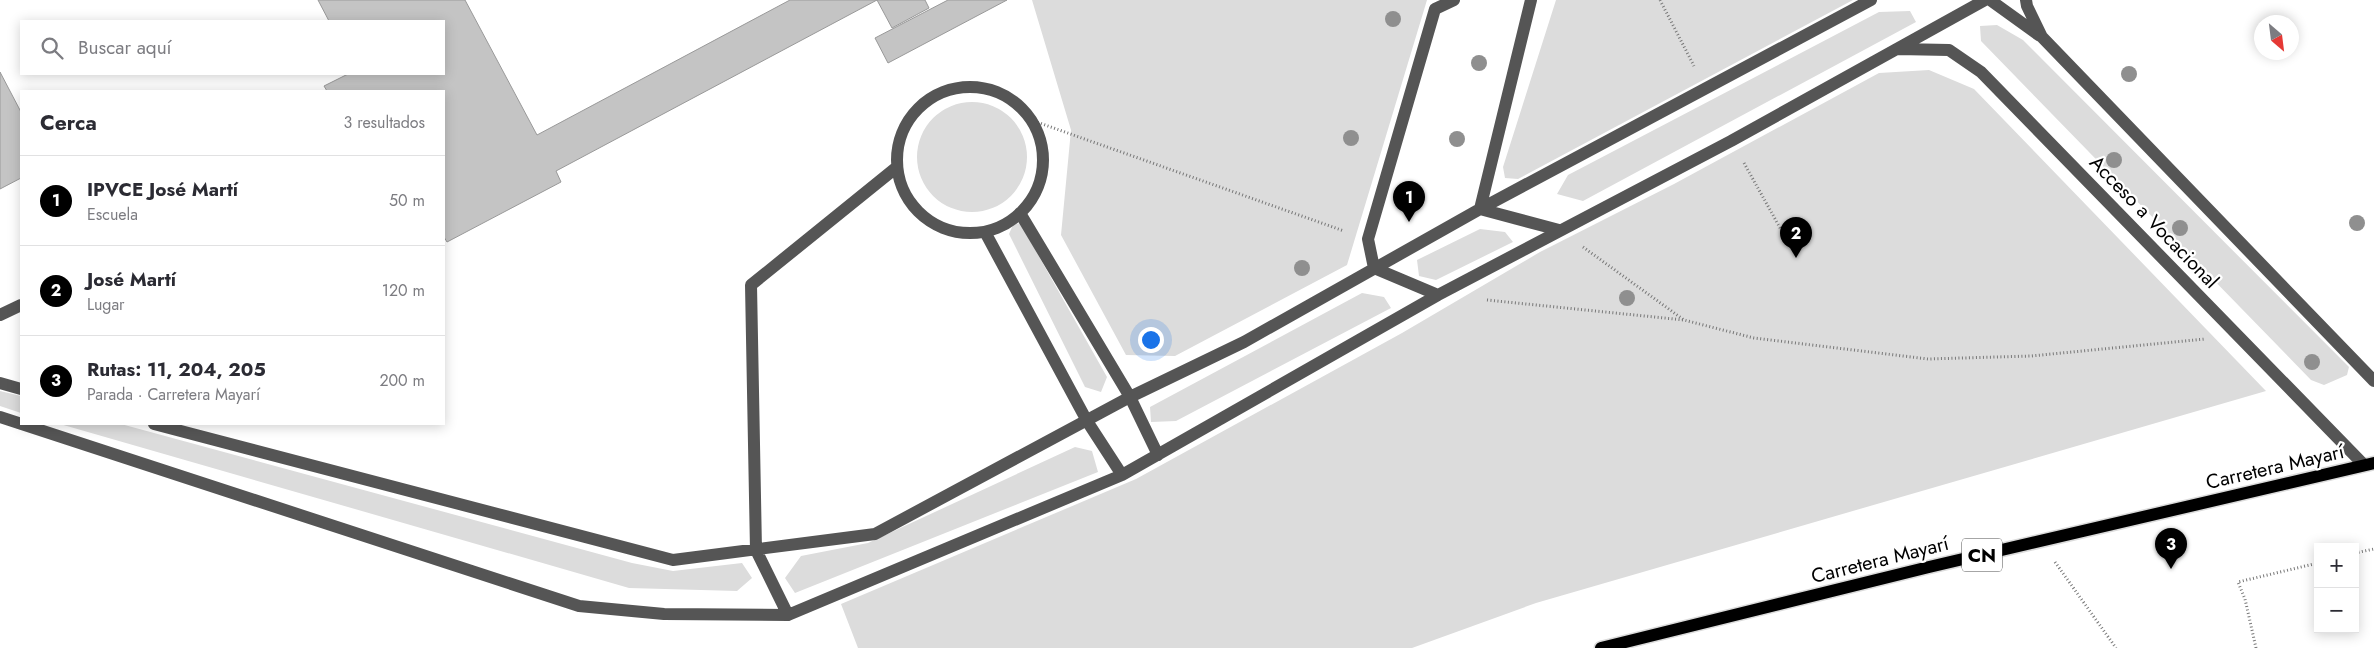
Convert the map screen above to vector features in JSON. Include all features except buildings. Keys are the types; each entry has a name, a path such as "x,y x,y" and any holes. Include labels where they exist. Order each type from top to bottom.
{"main road":[{"name":"Carretera Mayarí","path":"1601,648 2040,541 2369,464"}],"lane":[{"path":"1374,268 1368,239 1434,9 1454,0"},
{"path":"1480,209 1531,0"},
{"path":"158,425 673,560 875,534 1087,422 1130,397 1244,342 1480,209 1871,0"},
{"path":"25,425 579,606 664,614 788,615 1122,475 1438,295 1731,140 1895,49 1926,35 1985,0"},
{"path":"1990,0 2042,37 2374,381"},
{"path":"2026,0 2042,37"},
{"name":"Acceso a Vocacional","path":"1895,49 1949,50 1981,72 2238,335 2369,464"},
{"path":"966,87 998,92 1017,104 1031,120 1040,137 1042,166 1035,193 1020,213 1005,224 985,232 962,233 948,230 923,216 903,190 897,167 901,134 910,118 924,104 944,91 966,87"},
{"path":"788,615 756,550 751,285 897,167"},
{"path":"1480,209 1559,230"},
{"path":"1020,213 1130,397 1158,455"},
{"path":"985,232 1087,422 1122,475"},
{"path":"1374,268 1438,295"},
{"path":"0,315 20,305"},
{"path":"0,383 20,389"},
{"path":"0,417 20,424"}],"path":[{"path":"1031,120 1368,239"},
{"path":"1559,230 1684,320"},
{"path":"1484,299 1684,320 1754,338 1928,359 2031,356 2152,346 2238,335"},
{"path":"2040,541 2116,648"},
{"path":"2359,552 2374,549"},
{"path":"2256,648 2245,599 2238,582 2314,563"}],"shaded area":[{"path":"1032,0 1427,0 1347,265 1175,356 1126,355 1061,235 1071,130"},
{"path":"1556,0 1853,0 1518,179 1505,178 1503,167"},
{"path":"1910,11 1916,22 1583,201 1557,194 1568,175 1879,12"},
{"path":"1997,25 2023,40 2349,367 2347,375 2324,385 2311,380 1981,41 1980,26"},
{"path":"1929,70 1974,89 2266,391 1536,603 1412,648 858,648 841,604 1136,479 1402,333 1540,252 1674,184 1879,73"},
{"path":"972,102 993,106 1011,118 1023,136 1027,157 1023,178 1011,196 993,208 972,212 951,208 933,196 921,178 917,157 921,136 933,118 951,106"},
{"path":"1020,223 1107,377 1101,392 1085,387 1009,234 1013,225"},
{"path":"1480,229 1505,232 1513,242 1436,280 1419,276 1417,260"},
{"path":"1362,293 1384,297 1391,308 1176,421 1151,422 1150,407"},
{"path":"0,391 20,396 20,413 0,406"},
{"path":"63,425 125,425 632,563 673,571 742,563 752,578 737,591 629,588"},
{"path":"1075,447 1092,451 1098,472 795,593 785,578 801,556 868,543"}],"place":[{"name":"IPVCE José Martí","path":"1409,222"},
{"name":"José Martí","path":"1796,258"},
{"name":"Rutas: 11, 204, 205","path":"2171,569"}]}
